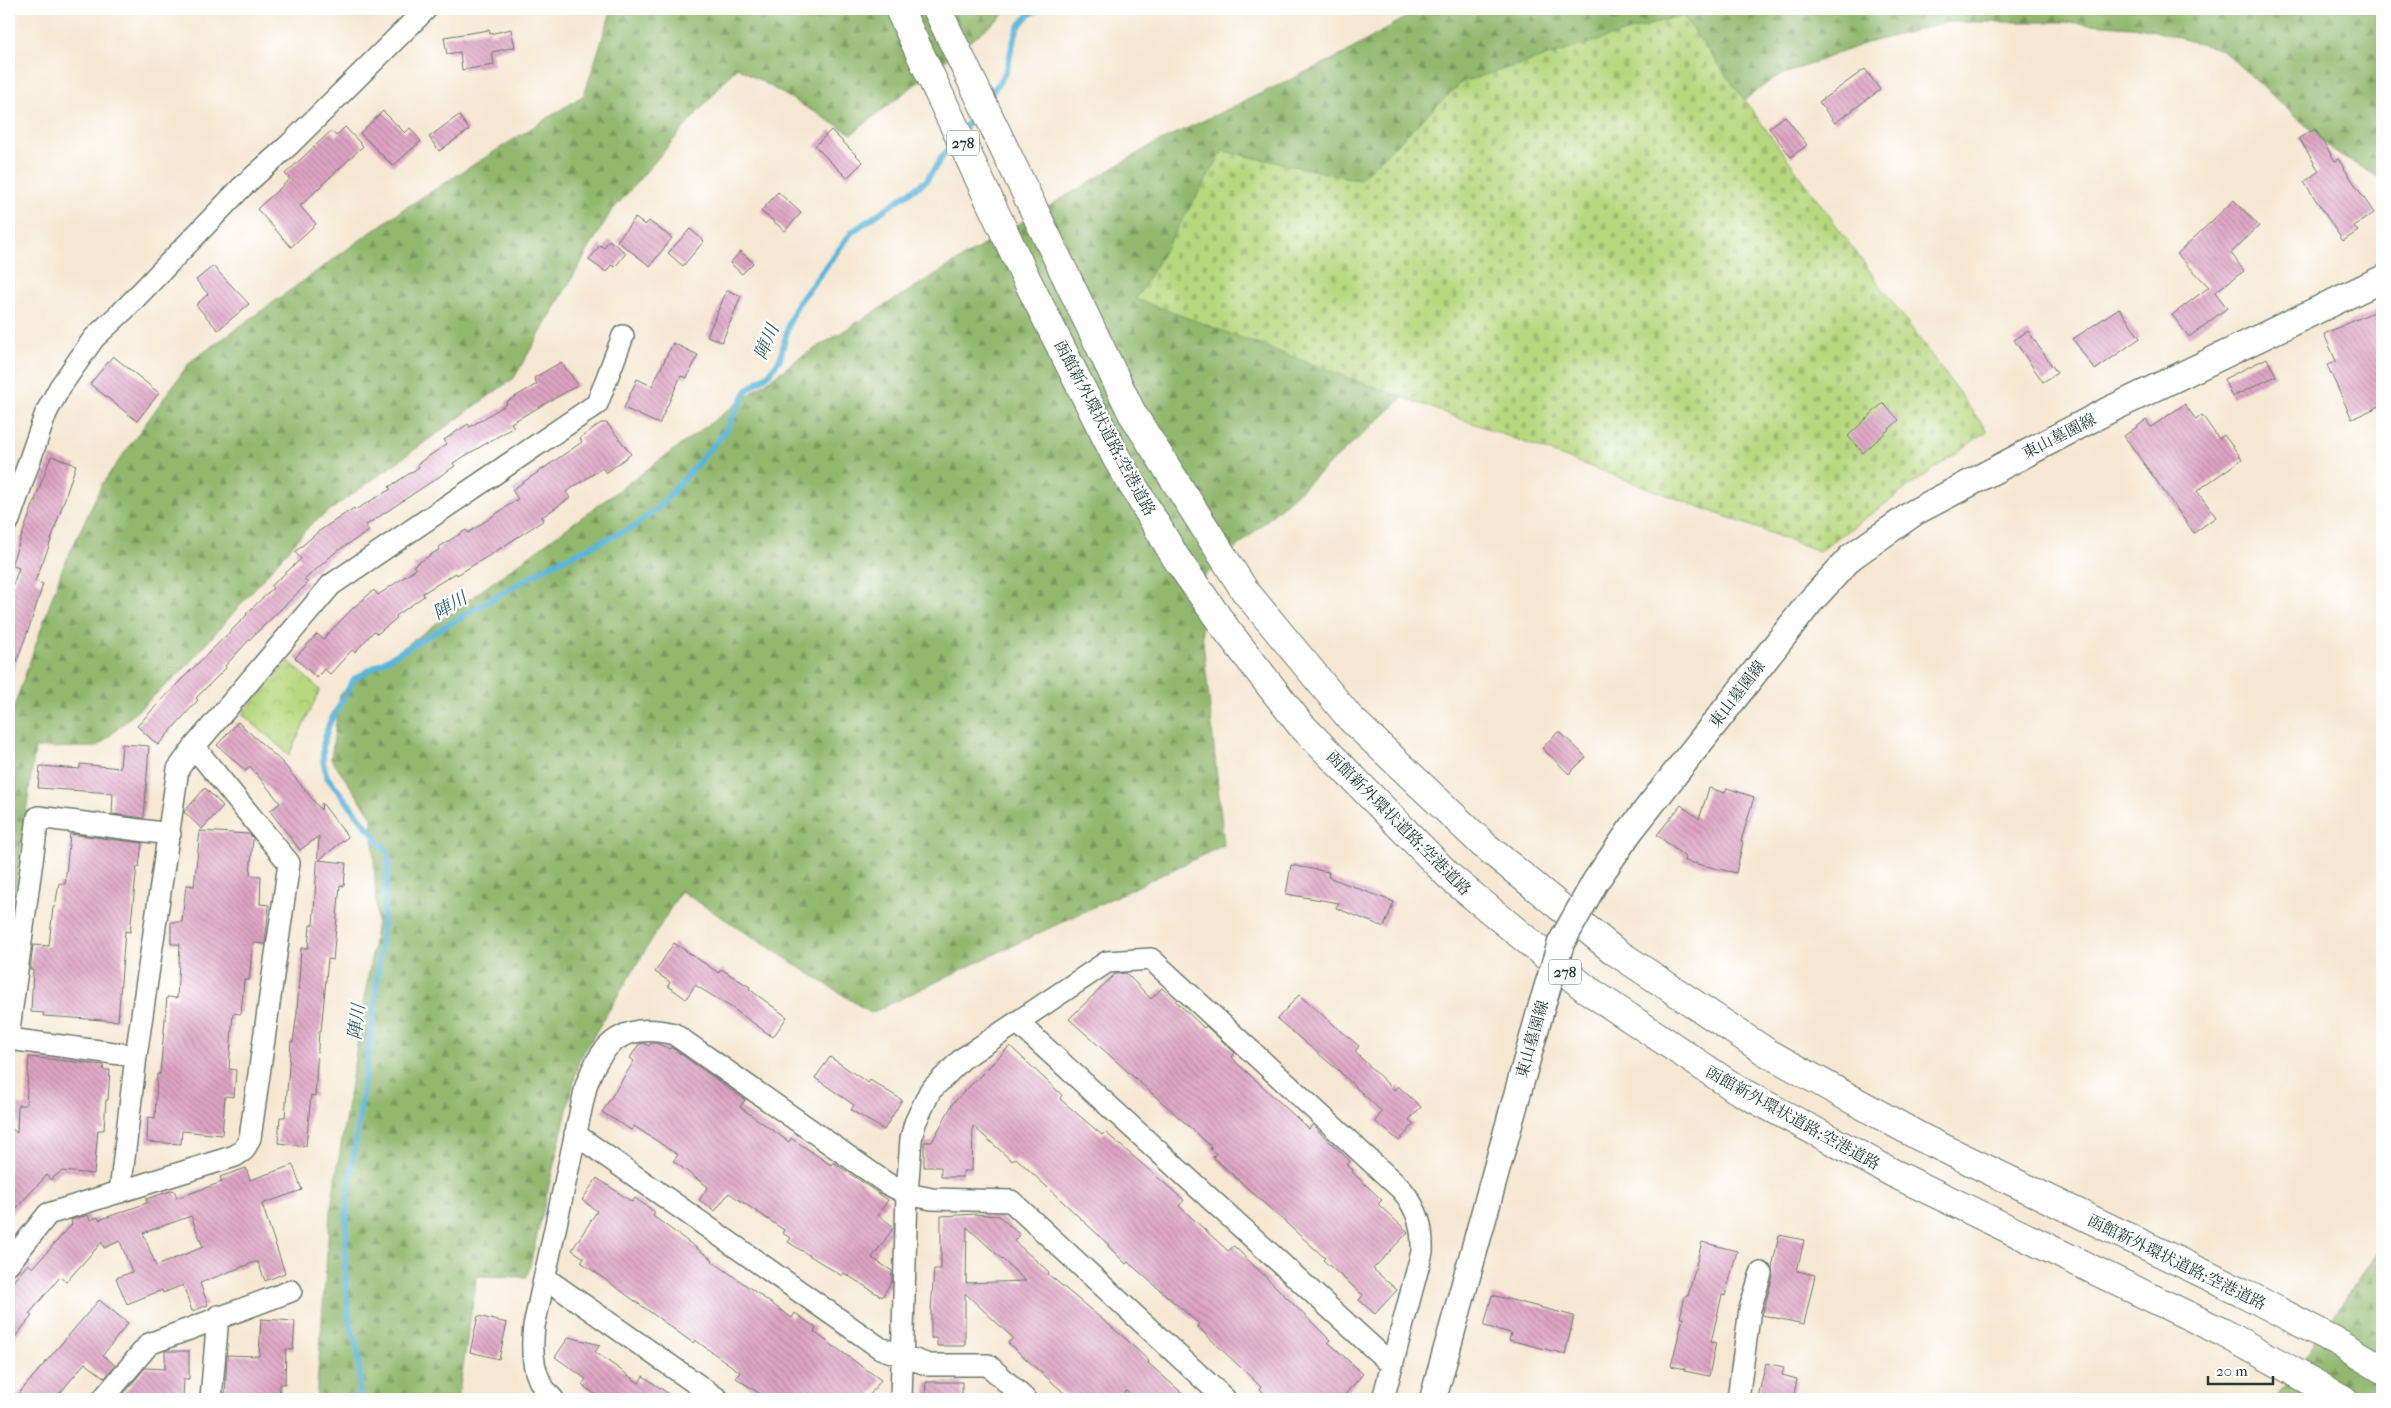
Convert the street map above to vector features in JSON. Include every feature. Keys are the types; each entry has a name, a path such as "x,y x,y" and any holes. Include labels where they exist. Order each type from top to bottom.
{"highway":[{"name":"函館新外環状道路;空港道路","path":"899,9 1026,278 1117,459 1176,558 1226,629 1300,724 1450,877 1585,988 1738,1090 1893,1173 2222,1332 2343,1399"},
{"name":"函館新外環状道路;空港道路","path":"937,9 1132,413 1245,591 1350,718 1484,845 1613,950 1768,1053 1920,1136 2240,1291 2341,1344 2382,1369"}],"street":[{"path":"9,520 46,413 60,387 94,338 241,188 289,145 426,9"},
{"name":"東山墓園線","path":"1433,1399 1561,943 1595,882 1630,832 1810,602 1851,557 1915,512 2106,412 2382,279"},
{"path":"120,1192 136,1056 178,769 194,747 331,586 597,404 623,336"},
{"path":"9,1263 48,1214 235,1156 244,1150 250,1138 289,863 194,747"},
{"path":"9,1029 38,817 170,834"},
{"path":"902,1399 907,1194 913,1131 930,1091 962,1059 1107,962 1151,959 1402,1190 1414,1205 1421,1228 1422,1252 1383,1399"},
{"path":"1018,1023 1392,1365"},
{"path":"553,1399 542,1386 533,1356 534,1326 586,1086 599,1056 611,1043 638,1030 654,1029 674,1034 886,1183 907,1194 932,1199 1011,1201 1225,1399"},
{"path":"9,1039 136,1056"},
{"path":"575,1134 880,1348 903,1358 928,1365 988,1364 1025,1399"},
{"path":"1738,1399 1742,1382 1750,1309 1761,1273"},
{"path":"545,1278 718,1399"},
{"path":"103,1399 149,1344 218,1316 291,1291"},
{"path":"211,1399 218,1316"}],"green space":[{"path":"612,9 1011,9 852,134 737,67 610,213 514,378 311,524 185,668 97,747 35,748 9,932 9,721 61,572 102,484 190,362 402,210 584,95"},
{"path":"1420,9 2382,9 2382,179 2334,151 2222,50 2144,28 2065,22 1948,22 1863,44 1774,78 1684,145 1197,583 1224,845 871,1013 681,891 579,1060 527,1277 477,1276 458,1399 316,1399 330,1214 377,922 372,817 331,759 340,694 798,359 972,252 1152,145 1342,55"},
{"path":"1682,15 1987,431 1819,551 1136,299 1223,151 1359,180 1462,82"},
{"path":"289,661 320,690 289,755 242,714"},
{"path":"2382,1246 2382,1399 2275,1399"}],"building":[{"path":"511,29 515,47 492,52 494,65 462,70 460,52 447,54 444,37 489,30 490,34"},
{"path":"1865,69 1880,90 1835,123 1819,102"},
{"path":"383,111 405,133 410,128 421,141 393,166 360,133"},
{"path":"459,115 469,130 439,151 429,137"},
{"path":"1785,116 1807,145 1791,157 1769,128"},
{"path":"345,127 363,146 300,206 316,224 291,247 257,209 290,179 285,174 331,131 336,136"},
{"path":"2315,129 2335,161 2338,159 2374,213 2354,226 2358,231 2343,241 2304,182 2319,171 2299,138"},
{"path":"831,130 863,162 847,178 815,146"},
{"path":"778,192 801,213 785,231 761,211"},
{"path":"2234,200 2259,226 2231,253 2244,271 2215,292 2227,308 2189,337 2172,315 2209,287 2177,254"},
{"path":"635,218 645,225 649,221 672,238 650,266 617,241"},
{"path":"690,229 704,241 683,266 668,253"},
{"path":"609,240 626,253 615,267 611,265 606,272 589,260 600,245 604,248"},
{"path":"741,251 753,263 742,274 730,263"},
{"path":"213,266 249,304 218,330 196,305 208,294 196,280"},
{"path":"727,290 741,296 722,342 707,336"},
{"path":"2119,308 2140,338 2095,370 2073,339"},
{"path":"2382,308 2382,405 2352,419 2327,365 2336,361 2324,334"},
{"path":"2028,331 2057,373 2043,382 2014,340"},
{"path":"673,343 698,355 687,378 681,376 659,424 624,408 637,379 652,386"},
{"path":"113,356 159,393 137,421 90,384"},
{"path":"2267,358 2276,376 2232,397 2224,379"},
{"path":"561,362 578,385 511,423 514,427 453,463 455,466 365,526 369,531 337,551 304,580 308,583 225,666 226,668 196,698 198,700 158,745 137,726 273,588 271,586 301,559 295,552 319,531 354,508 355,510 391,489 389,487 419,467 417,464 447,444 444,440 468,424 470,427 507,404 506,402 537,384 534,378"},
{"path":"1883,403 1899,420 1863,453 1848,436"},
{"path":"2185,404 2196,420 2202,415 2219,439 2224,435 2242,459 2197,491 2216,517 2194,533 2124,436 2146,420 2151,427"},
{"path":"601,423 607,423 631,454 606,473 602,468 566,492 570,498 542,517 544,520 457,575 456,573 423,593 424,596 396,616 397,618 377,634 374,631 355,652 352,650 330,674 324,669 317,678 295,658 317,634 323,639 352,609 374,590 378,595 416,569 413,566 440,549 439,547 466,530 468,533 518,499 512,490 582,442 580,438"},
{"path":"51,456 76,465 48,549 35,581 43,584 31,622 11,677 9,677 9,596 19,568 11,565"},
{"path":"238,722 283,763 321,810 322,803 348,837 319,860 346,863 344,886 340,885 333,960 328,959 321,1031 319,1031 315,1096 311,1095 306,1146 278,1143 280,1117 285,1117 291,1041 293,1042 297,1013 301,948 308,948 310,925 313,925 319,836 300,850 270,811 280,803 250,766 246,771 217,745"},
{"path":"1559,731 1586,757 1569,774 1542,748"},
{"path":"122,744 149,746 144,818 112,814 113,793 38,788 40,766 80,769 80,764 120,768"},
{"path":"205,788 223,806 202,829 184,812"},
{"path":"1709,788 1725,793 1727,788 1754,797 1741,841 1743,842 1736,873 1684,861 1685,857 1657,835 1681,805 1699,819"},
{"path":"200,831 249,834 253,838 250,875 261,876 260,904 269,905 265,944 253,943 249,980 244,980 241,1014 233,1013 229,1069 236,1070 234,1097 225,1096 222,1135 182,1131 181,1144 147,1142 148,1117 155,1118 157,1074 160,1074 167,997 177,998 180,944 171,944 171,922 182,922 186,885 194,886"},
{"path":"70,834 142,843 139,867 137,866 130,932 125,931 118,1021 43,1016 44,1013 31,1012 33,970 30,970 33,945 49,946 53,907 55,907 59,883 65,884"},
{"path":"1291,865 1329,872 1328,877 1394,902 1384,927 1336,908 1339,903 1286,894"},
{"path":"674,943 719,973 721,969 750,987 749,989 787,1017 773,1037 695,985 686,999 668,986 670,982 655,972"},
{"path":"1126,973 1151,999 1162,988 1204,1028 1206,1026 1235,1053 1232,1057 1237,1063 1309,1129 1312,1125 1350,1161 1347,1165 1353,1170 1352,1172 1382,1200 1378,1204 1408,1232 1373,1269 1397,1290 1375,1314 1359,1300 1363,1295 1323,1260 1325,1258 1213,1157 1216,1154 1210,1148 1212,1147 1069,1019 1115,974"},
{"path":"1299,995 1359,1046 1355,1052 1394,1090 1398,1086 1421,1107 1409,1120 1414,1124 1399,1141 1375,1121 1382,1112 1338,1070 1277,1019"},
{"path":"644,1043 649,1046 651,1043 656,1043 670,1049 671,1047 745,1100 740,1107 789,1142 791,1138 831,1165 833,1162 888,1200 878,1215 894,1227 872,1258 892,1271 892,1281 882,1297 844,1273 842,1276 788,1242 791,1238 782,1233 784,1230 729,1193 715,1211 699,1200 708,1187 673,1161 678,1155 634,1126 631,1130 602,1112 634,1061 630,1058 639,1044"},
{"path":"1010,1046 1062,1095 1060,1099 1102,1135 1105,1132 1184,1200 1179,1206 1228,1251 1234,1246 1330,1340 1328,1342 1363,1374 1341,1399 1271,1399 1260,1389 1261,1387 1197,1326 1199,1324 1128,1262 1126,1264 1109,1245 1016,1158 1012,1161 973,1126 972,1171 963,1171 963,1177 941,1177 941,1167 924,1167 924,1142 932,1142 953,1103"},
{"path":"29,1057 104,1065 103,1070 110,1070 108,1100 106,1100 104,1130 98,1130 94,1174 62,1171 50,1180 47,1175 9,1216 9,1126 17,1133 18,1105 26,1105"},
{"path":"830,1057 868,1083 870,1080 902,1100 884,1130 851,1110 854,1105 815,1078"},
{"path":"293,1165 302,1190 262,1204 285,1273 265,1281 258,1262 255,1262 200,1283 208,1305 192,1311 183,1285 163,1293 162,1290 127,1304 116,1278 132,1272 120,1241 104,1248 102,1242 66,1282 60,1277 29,1314 32,1316 9,1344 9,1286 28,1264 33,1268 72,1224 71,1220 88,1215 90,1220 98,1217 99,1220 147,1203 146,1199 174,1190 177,1198 222,1182 220,1177 246,1168 250,1180","holes":["191,1216 203,1247 156,1266 143,1233"]},
{"path":"597,1178 632,1202 635,1198 655,1212 653,1216 712,1261 792,1318 795,1313 816,1328 814,1332 881,1380 867,1399 768,1399 736,1378 740,1372 695,1340 693,1343 581,1262 584,1258 572,1250 597,1211 582,1200"},
{"path":"975,1214 999,1216 1020,1235 1014,1241 1049,1272 1048,1274 1127,1340 1149,1361 1148,1363 1189,1399 1136,1399 1126,1391 1119,1399 1071,1399 1008,1343 1013,1338 965,1293 965,1346 937,1346 937,1338 931,1338 931,1311 934,1269 941,1269 941,1216","holes":["967,1227 1026,1281 966,1283"]},
{"path":"1779,1235 1804,1240 1797,1271 1815,1275 1804,1324 1762,1315 1773,1277 1772,1267"},
{"path":"1702,1242 1737,1251 1725,1296 1722,1295 1711,1342 1716,1343 1709,1376 1684,1371 1685,1369 1671,1366 1683,1318 1680,1318 1685,1296 1688,1296"},
{"path":"1492,1295 1574,1316 1565,1354 1509,1340 1511,1333 1484,1326"},
{"path":"99,1300 128,1323 103,1355 115,1365 105,1378 85,1363 55,1399 14,1399"},
{"path":"478,1316 507,1323 499,1359 470,1352"},
{"path":"261,1319 295,1321 293,1350 286,1349 285,1384 280,1384 280,1399 225,1399 227,1355 259,1356"},
{"path":"569,1337 600,1345 595,1352 639,1383 643,1376 676,1399 602,1399 582,1385 586,1379 555,1357"},
{"path":"165,1351 189,1351 189,1379 184,1379 183,1399 125,1399 127,1396 124,1393 145,1368 165,1369"},
{"path":"1766,1363 1784,1367 1782,1375 1797,1379 1793,1399 1758,1397"},
{"path":"926,1382 962,1382 962,1399 925,1399"}],"waterway":[{"name":"陣川","path":"987,98 1006,72 1019,26 1024,19 1041,9"},
{"name":"陣川","path":"964,128 978,110"},
{"name":"陣川","path":"358,1399 360,1380 358,1351 349,1319 345,1271 347,1202 374,1012 389,854 327,777 323,762 323,745 329,724 354,679 551,565 635,526 662,504 725,432 747,390 769,374 780,359 789,323 797,305 852,232 926,181 953,141"}]}
